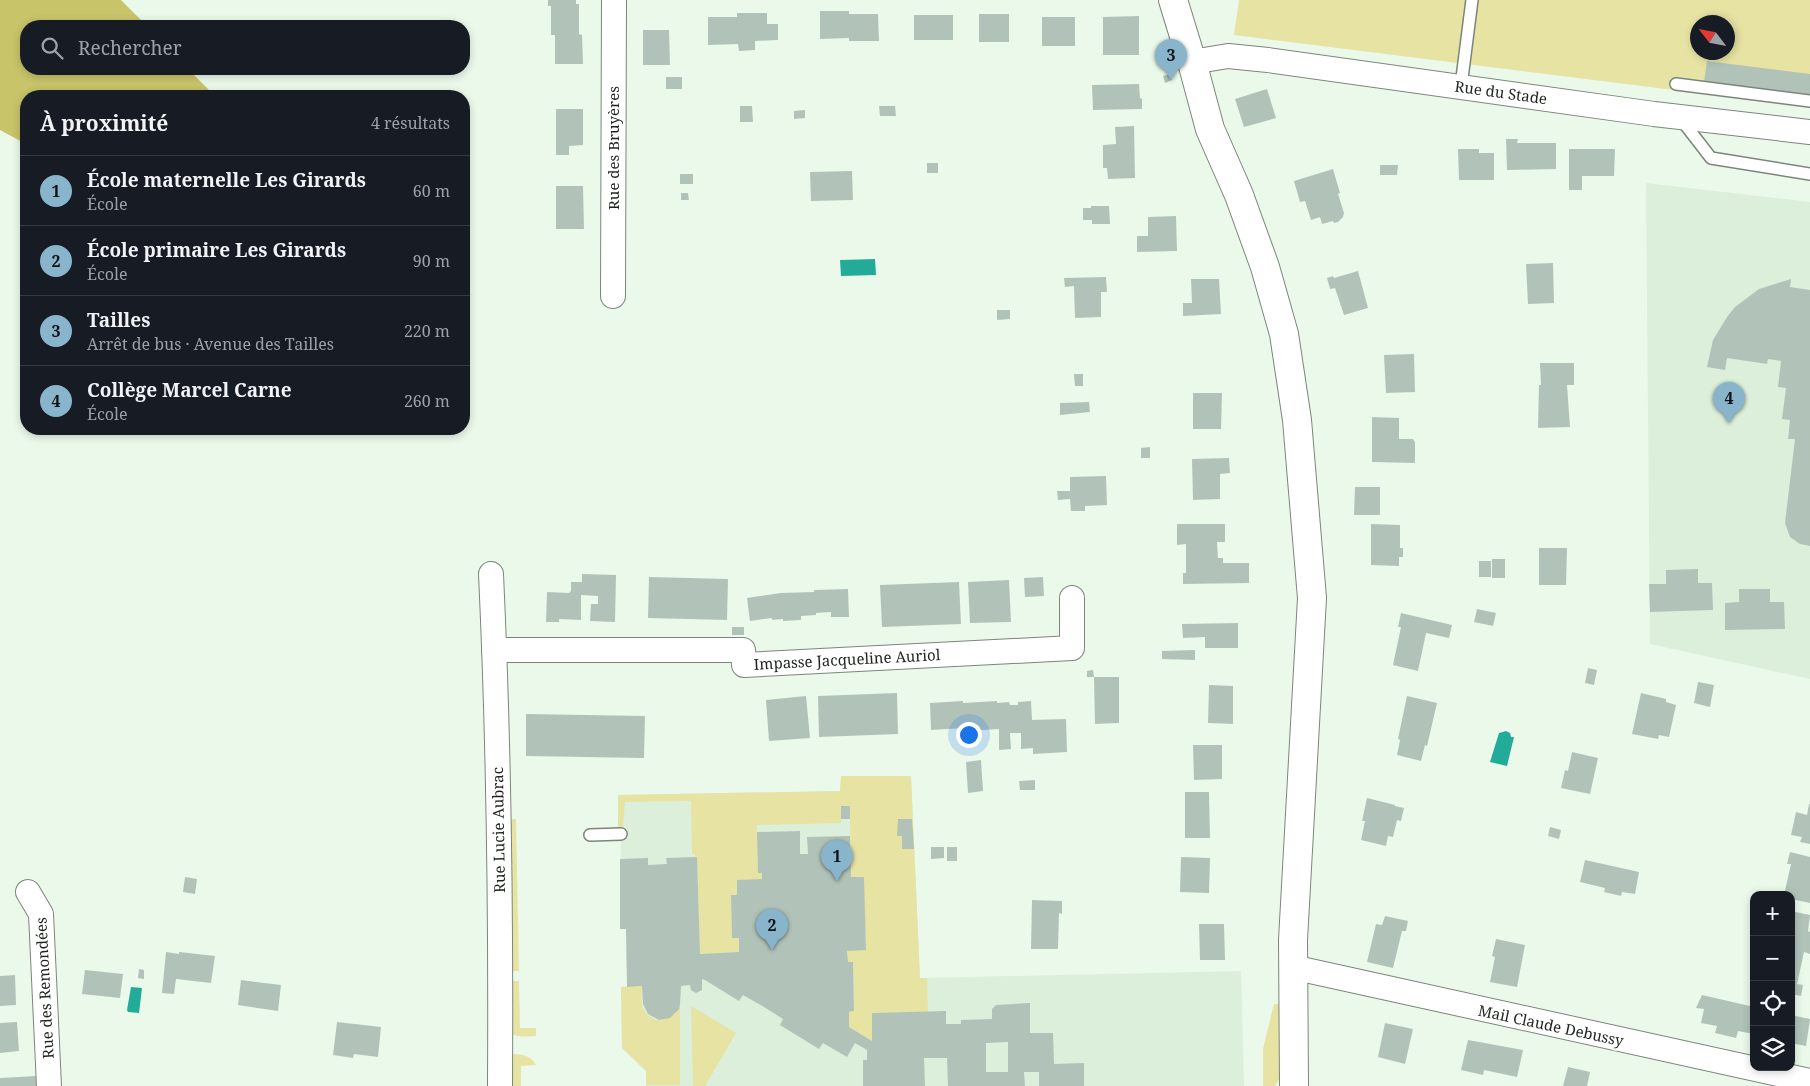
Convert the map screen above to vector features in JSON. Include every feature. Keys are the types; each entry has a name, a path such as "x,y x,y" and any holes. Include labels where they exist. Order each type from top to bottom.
{"street":[{"name":"Rue des Bruyères","path":"613,296 614,0"},
{"path":"1174,0 1210,129 1239,195 1265,267 1284,334 1297,420 1312,598 1292,967 1294,1086"},
{"name":"Rue du Stade","path":"1192,62 1228,56 1268,60 1810,132"},
{"name":"Rue Lucie Aubrac","path":"491,574 501,976 500,1086"},
{"name":"Impasse Jacqueline Auriol","path":"494,650 743,650 744,664 1072,648 1072,598"},
{"name":"Rue des Remondées","path":"28,892 41,914 49,1086"},
{"name":"Mail Claude Debussy","path":"1292,967 1810,1081"},
{"path":"1294,1006 1313,1086"}],"lane":[{"path":"1461,86 1472,0"},
{"path":"1676,84 1810,101"},
{"path":"1679,116 1711,158 1810,174"},
{"path":"590,835 621,834"}],"shaded area":[{"path":"0,0 121,0 141,20 20,20 20,75 194,75 209,90 20,90 20,141 0,130"},
{"path":"1239,0 1810,0 1810,107 1234,35"},
{"path":"1646,183 1810,202 1810,679 1650,644"},
{"path":"841,776 911,776 920,978 1241,971 1244,1086 646,1086 646,1071 622,1048 621,987 627,986 626,929 620,929 621,827 618,827 618,795 840,791"},
{"path":"841,776 911,776 920,978 927,978 928,1012 872,1013 872,1041 849,1027 849,1012 854,1011 853,962 848,962 847,951 851,877 850,806 841,806 841,823 757,825 758,873 762,873 762,879 737,895 731,895 732,938 739,938 739,952 700,954 697,858 695,854 692,854 691,801 625,802 623,826 618,827 618,795 840,791"},
{"path":"507,819 516,819 519,971 507,971"},
{"path":"507,981 519,981 520,1028 536,1028 536,1036 519,1036 510,1033"},
{"path":"642,986 644,1010 653,1018 658,1020 669,1017 674,1014 680,1004 680,1085 646,1085 646,1071 622,1048 621,987"},
{"path":"1274,1004 1279,1004 1282,1074 1275,1086 1263,1086 1263,1049"},
{"path":"691,1006 736,1033 705,1086 693,1086"},
{"path":"509,1054 528,1057 536,1065 521,1066 521,1086 509,1086"}],"water":[{"path":"875,259 876,275 841,276 840,260"},
{"path":"1506,731 1510,733 1511,737 1514,737 1507,766 1490,762 1499,733"},
{"path":"131,987 142,988 139,1013 128,1012 127,1010"}],"building":[{"path":"548,0 576,0 576,4 579,4 579,34 582,35 583,64 555,64 555,35 551,35 551,6 548,6"},
{"path":"820,11 878,14 879,41 849,41 849,38 820,39"},
{"path":"737,13 767,13 767,24 778,24 778,40 755,41 755,50 739,51 738,44 708,45 708,17 737,17"},
{"path":"979,14 1009,14 1009,42 979,42"},
{"path":"914,15 953,15 953,40 914,40"},
{"path":"1139,16 1139,55 1103,55 1103,17"},
{"path":"1042,17 1075,17 1075,46 1042,46"},
{"path":"643,30 669,30 670,65 643,65"},
{"path":"1707,61 1810,74 1810,95 1704,82"},
{"path":"1171,74 1172,80 1165,83 1163,76"},
{"path":"666,77 682,77 682,89 666,89"},
{"path":"1139,84 1142,109 1093,110 1092,85"},
{"path":"1267,89 1276,118 1244,127 1235,99"},
{"path":"740,106 752,106 753,122 740,122"},
{"path":"879,106 895,106 896,116 880,116"},
{"path":"556,109 583,109 583,145 569,146 569,155 556,155"},
{"path":"805,110 805,118 794,119 794,111"},
{"path":"1134,126 1135,178 1108,179 1107,168 1103,168 1103,145 1116,144 1115,127"},
{"path":"1506,139 1518,139 1517,143 1556,143 1556,169 1507,170"},
{"path":"1458,149 1479,149 1479,153 1494,153 1494,180 1459,180"},
{"path":"1569,149 1615,149 1614,176 1582,176 1582,190 1569,190"},
{"path":"927,163 938,163 938,173 927,173"},
{"path":"1380,165 1398,165 1397,175 1380,175"},
{"path":"1333,169 1344,213 1338,222 1334,223 1333,221 1322,224 1320,217 1311,220 1305,201 1300,202 1294,181"},
{"path":"852,171 853,200 811,201 810,172"},
{"path":"680,174 693,174 693,184 680,184"},
{"path":"556,186 583,186 584,229 556,229"},
{"path":"681,193 688,193 689,200 681,200"},
{"path":"1091,206 1109,206 1110,224 1092,224 1092,220 1083,220 1083,208 1091,208"},
{"path":"1176,216 1177,251 1137,252 1137,236 1148,236 1148,217"},
{"path":"1553,263 1554,303 1528,304 1526,264"},
{"path":"1358,271 1368,308 1344,315 1335,288 1330,289 1327,278 1333,276 1334,278"},
{"path":"1106,277 1107,292 1101,292 1101,317 1075,318 1074,286 1065,287 1064,278"},
{"path":"1191,279 1219,279 1221,314 1183,316 1183,303 1192,303"},
{"path":"1791,279 1790,287 1810,290 1810,546 1800,544 1790,537 1785,523 1795,439 1788,439 1790,420 1782,419 1786,388 1778,387 1781,361 1768,359 1767,364 1727,358 1725,370 1707,367 1713,340 1735,307 1759,289"},
{"path":"997,310 1010,310 1010,319 997,320"},
{"path":"1414,354 1415,392 1386,393 1384,355"},
{"path":"1540,363 1574,363 1574,385 1567,385 1570,427 1538,428 1539,385 1541,385"},
{"path":"1074,374 1083,374 1083,386 1075,386"},
{"path":"1193,393 1222,393 1221,429 1193,429"},
{"path":"1089,402 1090,412 1060,415 1060,403"},
{"path":"1372,417 1399,418 1399,439 1413,439 1415,442 1415,463 1372,462"},
{"path":"1150,447 1150,458 1141,458 1141,448"},
{"path":"1229,458 1230,473 1220,474 1220,499 1193,500 1192,459"},
{"path":"1106,476 1107,505 1085,506 1085,511 1071,511 1070,499 1058,500 1057,491 1070,491 1070,477"},
{"path":"1355,487 1380,487 1380,515 1354,515"},
{"path":"1177,524 1225,524 1225,542 1217,542 1218,558 1223,558 1223,563 1249,563 1249,583 1183,584 1183,573 1186,573 1186,544 1177,545"},
{"path":"1371,524 1400,525 1400,548 1403,548 1403,557 1399,557 1399,566 1371,565"},
{"path":"1539,548 1567,548 1566,585 1539,585"},
{"path":"1492,559 1505,559 1505,578 1492,578"},
{"path":"1479,561 1491,561 1491,577 1479,577"},
{"path":"1698,569 1698,583 1712,583 1713,610 1650,612 1649,584 1666,584 1666,570"},
{"path":"582,574 616,575 615,622 590,621 591,604 598,604 598,596 581,595 581,620 559,619 559,622 546,622 547,592 569,593 571,591 571,582 582,582"},
{"path":"649,577 728,579 727,620 648,618"},
{"path":"1043,577 1044,596 1025,597 1024,578"},
{"path":"1009,580 1011,622 970,623 968,582"},
{"path":"959,582 961,624 882,627 880,585"},
{"path":"848,589 849,617 831,617 831,612 801,616 801,620 783,621 783,619 772,620 772,618 750,621 747,598 781,593 814,592 814,590"},
{"path":"1739,589 1770,589 1770,602 1784,602 1785,629 1725,630 1725,603 1739,602"},
{"path":"1477,609 1496,613 1493,626 1474,622"},
{"path":"1401,613 1452,625 1449,638 1426,633 1418,671 1393,665 1401,627 1398,627"},
{"path":"1238,623 1238,648 1205,648 1205,637 1183,638 1182,624"},
{"path":"732,627 744,627 744,635 732,635"},
{"path":"1195,650 1195,660 1162,659 1162,651"},
{"path":"1588,668 1597,670 1594,685 1585,683"},
{"path":"1093,670 1094,677 1087,677 1087,671"},
{"path":"1094,677 1119,677 1119,723 1095,724"},
{"path":"1698,682 1714,685 1710,707 1694,703"},
{"path":"1209,685 1233,686 1233,724 1208,723"},
{"path":"897,693 898,734 819,737 818,696"},
{"path":"1641,693 1666,699 1666,702 1676,705 1669,737 1659,735 1658,739 1632,734"},
{"path":"806,696 810,738 769,741 766,700"},
{"path":"1407,696 1437,703 1427,746 1425,745 1421,761 1397,755 1400,740 1398,739"},
{"path":"963,701 963,703 997,701 997,703 1009,702 1010,705 1018,705 1018,702 1031,701 1032,720 1066,719 1067,752 1033,754 1033,748 1021,749 1021,733 1010,733 1011,749 999,750 999,729 931,730 930,703"},
{"path":"526,714 645,716 644,758 526,756"},
{"path":"1193,745 1222,745 1222,779 1194,780"},
{"path":"1572,752 1598,758 1590,794 1561,788 1565,770 1568,771"},
{"path":"981,760 983,791 968,793 966,762"},
{"path":"1035,780 1035,790 1020,790 1019,781"},
{"path":"1185,792 1209,792 1210,838 1185,838"},
{"path":"1367,798 1404,808 1401,821 1397,820 1393,837 1388,836 1386,846 1361,840 1365,821 1362,821"},
{"path":"1809,804 1810,844 1800,842 1802,837 1791,835 1796,812 1807,815"},
{"path":"841,806 850,806 850,819 841,819"},
{"path":"898,819 912,819 914,849 902,849 902,836 897,836"},
{"path":"1550,827 1561,830 1559,839 1548,836"},
{"path":"800,831 800,854 808,854 807,837 850,836 851,877 864,877 866,950 847,951 848,962 853,962 854,1011 849,1012 849,1027 872,1041 872,1013 946,1011 946,1024 961,1024 961,1020 992,1019 992,1009 996,1005 1030,1003 1030,1033 1053,1033 1054,1064 1084,1063 1084,1086 1039,1086 1039,1072 1024,1072 1025,1086 948,1086 947,1058 924,1058 925,1086 863,1086 863,1060 867,1060 867,1050 855,1043 847,1057 823,1043 819,1049 780,1025 783,1019 764,1007 743,995 739,1001 702,979 702,990 696,993 691,990 690,985 681,986 679,1009 670,1018 659,1020 648,1014 643,1004 642,986 627,987 626,929 620,929 620,859 648,858 648,865 667,864 666,858 697,857 700,954 739,952 739,938 732,938 731,895 737,895 737,880 762,879 762,873 758,873 757,832","holes":["1008,1042 1008,1072 986,1072 986,1043"]},
{"path":"931,847 944,847 944,858 931,859"},
{"path":"947,847 957,847 957,861 947,861"},
{"path":"1790,852 1810,857 1810,903 1795,900 1795,891 1785,891 1791,864 1787,864"},
{"path":"1181,857 1210,858 1209,893 1180,892"},
{"path":"1585,860 1639,872 1635,894 1622,892 1621,896 1604,892 1605,888 1580,882"},
{"path":"185,877 197,879 195,894 183,892"},
{"path":"1032,900 1062,901 1062,914 1059,913 1058,949 1031,949"},
{"path":"1795,912 1810,915 1808,931 1810,932 1810,954 1804,952 1797,984 1803,985 1801,996 1795,995"},
{"path":"1385,916 1408,921 1406,931 1402,931 1393,968 1367,962 1376,924 1382,925"},
{"path":"1199,924 1224,924 1225,960 1200,960"},
{"path":"1496,939 1525,945 1517,987 1490,982 1495,957 1492,956"},
{"path":"166,952 215,956 211,983 176,979 174,994 162,993"},
{"path":"139,969 144,970 144,979 138,978"},
{"path":"85,970 123,974 120,998 82,994"},
{"path":"15,975 16,1005 0,1006 0,976"},
{"path":"241,980 281,985 278,1011 238,1005"},
{"path":"1702,995 1750,1006 1750,1033 1738,1031 1736,1038 1715,1033 1717,1026 1701,1023 1704,1009 1696,1008"},
{"path":"1795,1016 1810,1019 1806,1046 1795,1044"},
{"path":"17,1022 19,1051 0,1053 0,1023"},
{"path":"337,1022 381,1027 378,1057 354,1054 353,1058 333,1055"},
{"path":"1385,1023 1413,1029 1405,1064 1378,1057"},
{"path":"1468,1040 1523,1050 1517,1077 1484,1070 1483,1075 1461,1070"},
{"path":"1568,1067 1590,1072 1587,1086 1563,1086"},
{"path":"36,1076 37,1086 0,1086 0,1078"}],"place":[{"name":"Tailles","path":"1171,80"},
{"name":"Collège Marcel Carne","path":"1729,423"},
{"name":"École maternelle Les Girards","path":"837,881"},
{"name":"École primaire Les Girards","path":"772,950"}]}
